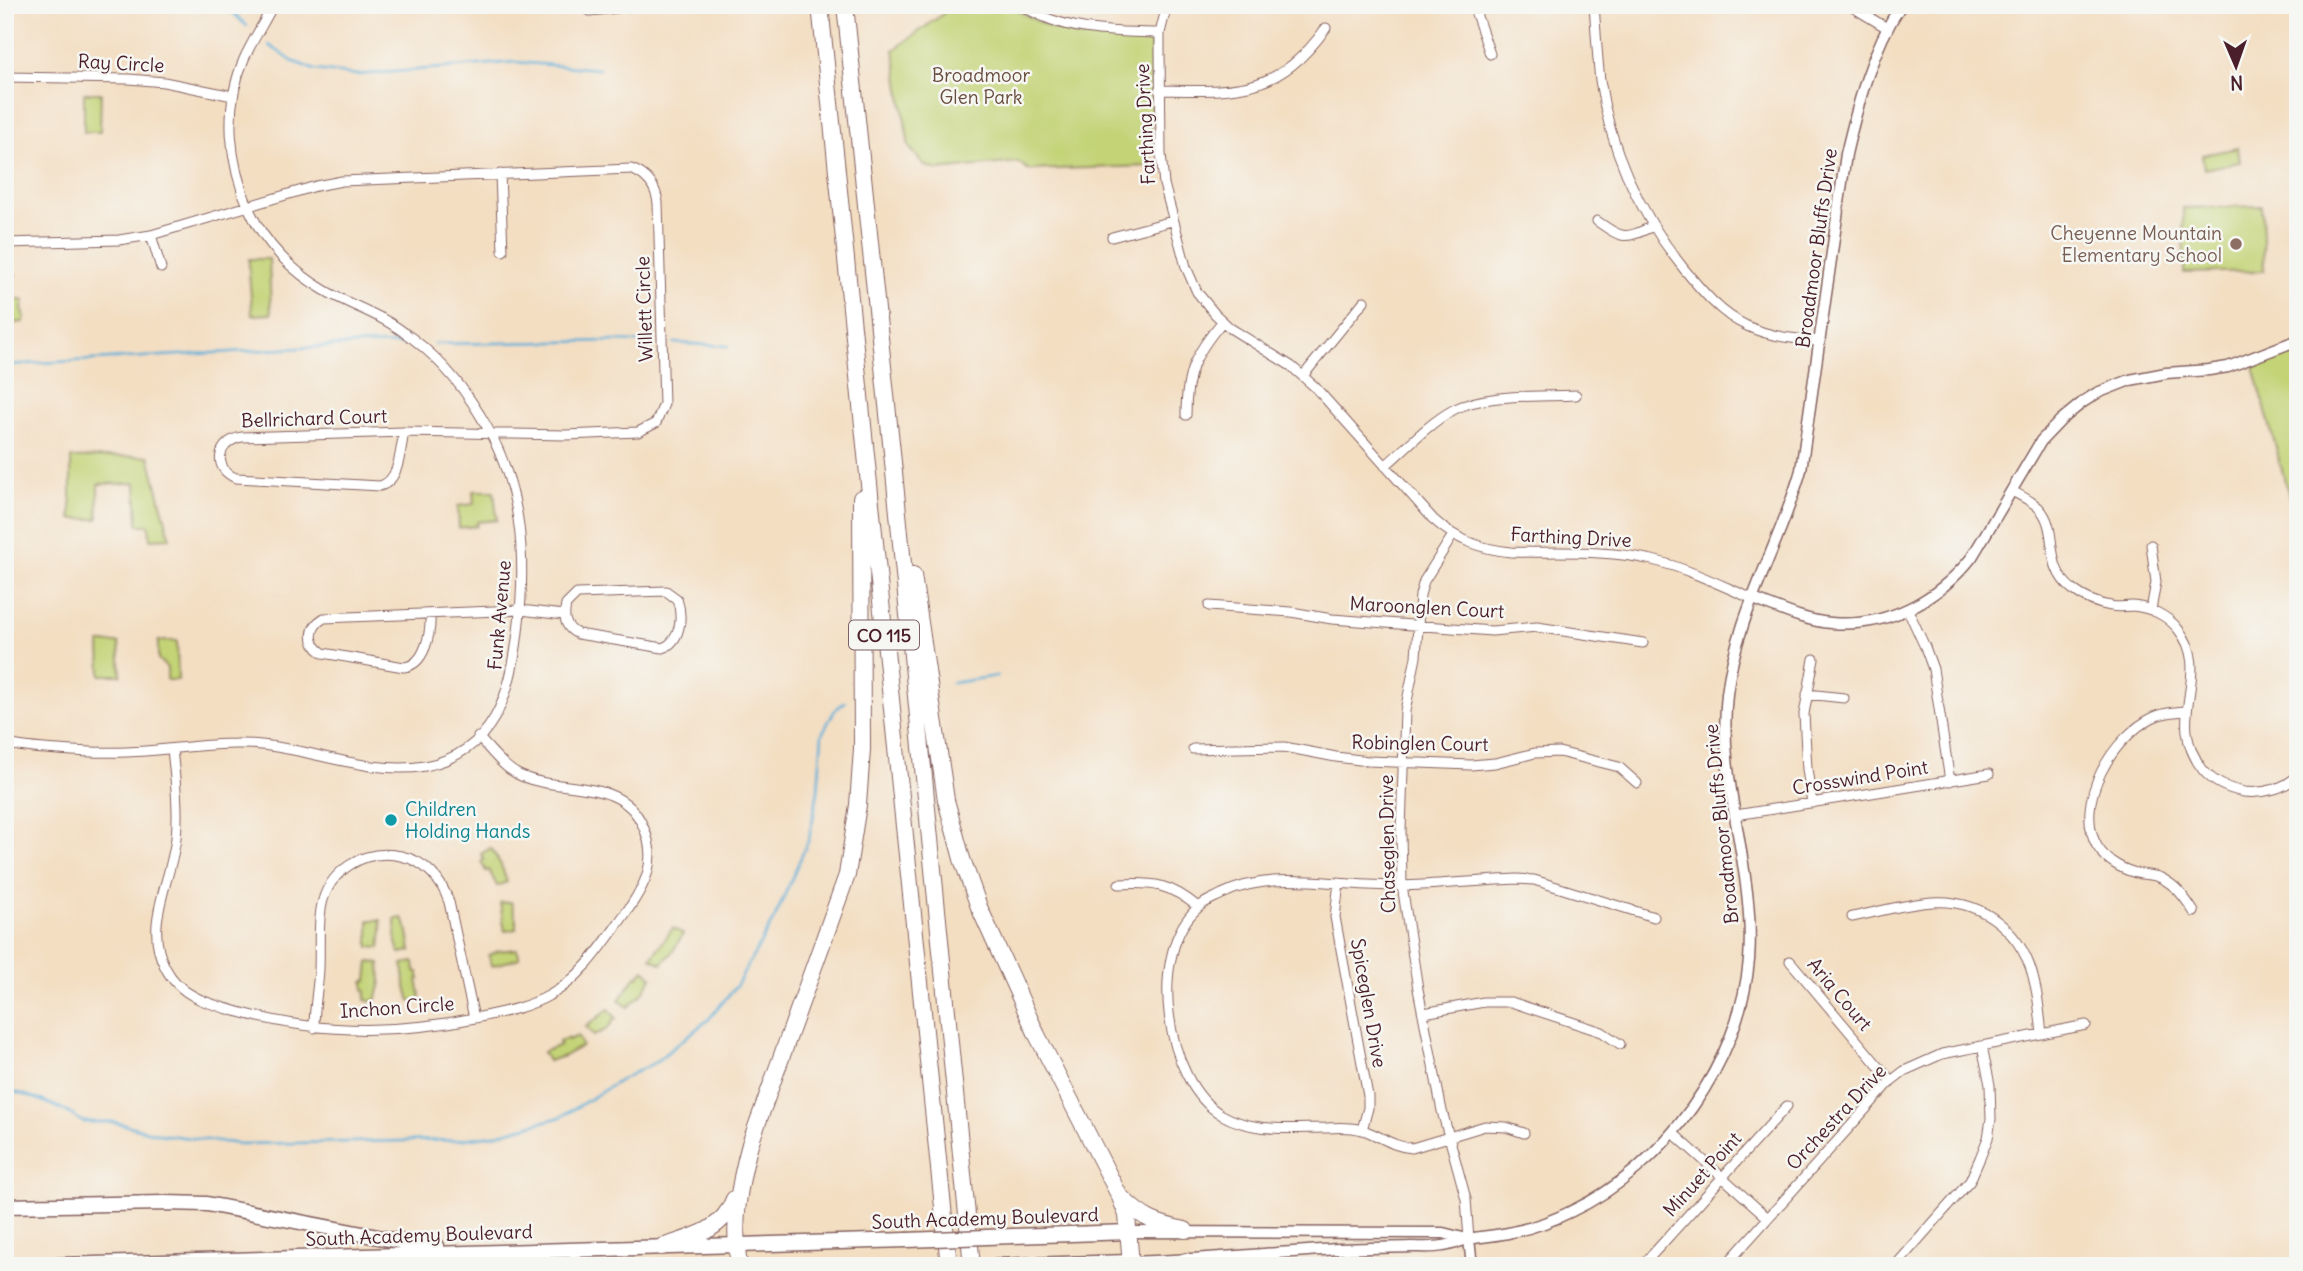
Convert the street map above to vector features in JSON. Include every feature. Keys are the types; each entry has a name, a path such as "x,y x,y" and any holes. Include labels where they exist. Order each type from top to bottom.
{"highway":[{"name":"CO 115","path":"820,5 949,1266"},
{"name":"CO 115","path":"845,5 972,1266"},
{"path":"662,1247 708,1231 722,1221 730,1210 750,1144 847,875 858,805 862,749 860,408"},
{"path":"892,452 905,518 946,800 962,859 979,908 1025,1010 1127,1215 1131,1264 995,1266"},
{"path":"739,1266 736,1245 740,1180"},
{"path":"1120,1197 1144,1218 1185,1230"},
{"path":"5,1206 164,1202 207,1204 404,1242 498,1251"},
{"name":"South Academy Boulevard","path":"27,1266 1129,1232"}],"street":[{"name":"Funk Avenue","path":"5,743 31,748 105,753 250,744 400,768 427,765 456,754 478,737 496,717 506,697 513,672 523,570 518,518 509,476 491,433 468,396 428,351 386,320 322,289 294,268 265,236 248,206 234,163 231,127 233,96 245,58 273,5"},
{"path":"583,5 590,11 644,5"},
{"path":"1021,5 1057,22 1083,29 1160,33"},
{"name":"Farthing Drive","path":"1167,5 1160,33 1162,167 1172,221 1191,280 1206,304 1222,322 1303,376 1336,409 1433,519 1453,535 1493,550 1625,555 1684,569 1805,618 1851,624 1874,620 1920,605 1959,573 1972,557 2041,442 2061,419 2097,393 2147,376 2228,367 2298,340"},
{"path":"1474,5 1490,54"},
{"path":"1594,5 1600,79 1606,114 1624,171 1653,226 1704,293 1731,317 1777,336 1820,341"},
{"path":"1849,5 1887,28"},
{"name":"Broadmoor Bluffs Drive","path":"1469,1239 1515,1232 1571,1212 1601,1196 1621,1181 1673,1133 1704,1090 1723,1054 1734,1024 1749,965 1750,908 1727,747 1727,695 1742,626 1789,509 1801,470 1846,154 1867,80 1887,28 1901,5"},
{"path":"1159,90 1229,91 1258,84 1289,69 1313,46 1326,28"},
{"name":"Ray Circle","path":"5,77 129,79 164,82 233,96"},
{"name":"Willett Circle","path":"248,206 342,181 631,169 641,173 651,183 658,203 664,404 656,423 638,432 566,435 491,433"},
{"path":"500,174 502,251"},
{"path":"9,278 6,243 119,240 151,235 248,206"},
{"path":"1112,237 1172,221"},
{"path":"1597,221 1619,236 1628,236 1653,226"},
{"path":"151,235 161,268"},
{"path":"1303,376 1364,301"},
{"path":"1186,415 1190,370 1205,343 1222,322"},
{"path":"1385,466 1441,418 1468,404 1492,398 1576,395"},
{"name":"Bellrichard Court","path":"404,432 394,477 383,486 236,478 226,473 221,458 226,443 237,437 404,432 491,433"},
{"path":"2012,491 2039,508 2047,520 2053,562 2069,587 2097,604 2151,610 2177,627 2191,653 2193,671 2185,711 2187,738 2192,752 2207,775 2219,784 2250,793 2281,787 2298,775"},
{"name":"Chaseglen Drive","path":"1453,535 1424,581 1417,625 1416,657 1405,711 1402,885 1442,1111 1466,1199 1469,1239"},
{"path":"2151,545 2156,582 2151,610"},
{"path":"666,591 677,599 678,633 669,645 659,648 578,634 570,628 564,615 568,602 579,594 666,591"},
{"name":"Maroonglen Court","path":"1209,606 1492,632 1537,627 1643,643"},
{"path":"430,615 431,625 421,657 417,663 410,666 323,653 315,647 312,640 314,627 324,618 521,610 564,615"},
{"path":"1908,610 1926,647 1933,669 1950,781"},
{"path":"1812,803 1804,713 1814,659"},
{"path":"1807,694 1844,698"},
{"path":"2185,711 2154,717 2118,743 2095,787 2090,828 2098,847 2110,860 2123,869 2158,876 2172,884 2182,893 2194,912"},
{"name":"Inchon Circle","path":"172,749 177,807 176,840 156,929 164,967 177,986 203,1002 275,1022 342,1029 429,1026 515,1009 560,989 576,976 594,955 640,892 650,859 648,838 641,822 622,800 598,790 518,775 478,737"},
{"name":"Robinglen Court","path":"1194,749 1284,747 1336,757 1471,765 1495,763 1535,753 1559,752 1619,767 1637,783"},
{"name":"Crosswind Point","path":"1736,815 1989,775"},
{"path":"314,1028 320,920 325,896 336,876 348,866 363,858 380,854 400,856 416,862 431,872 442,886 449,902 474,1018"},
{"path":"1524,1133 1496,1125 1485,1126 1412,1148 1401,1147 1362,1130 1338,1127 1276,1128 1241,1124 1220,1114 1205,1101 1190,1081 1178,1056 1172,1031 1167,978 1176,940 1198,907 1244,884 1262,881 1402,885 1534,880 1654,917"},
{"name":"Spiceglen Drive","path":"1339,882 1335,917 1368,1096 1362,1130"},
{"path":"1119,884 1151,883 1172,888 1198,907"},
{"path":"1852,917 1931,902 1954,903 1979,909 2000,921 2017,940 2027,960 2035,983 2042,1034"},
{"name":"Aria Court","path":"1790,961 1891,1081"},
{"path":"1424,1013 1484,1002 1511,1002 1602,1032 1620,1044"},
{"name":"Orchestra Drive","path":"1725,1266 1891,1081 1904,1070 1942,1054 2086,1025"},
{"path":"1895,1266 1970,1181 1988,1138 1992,1111 1982,1046"},
{"name":"Minuet Point","path":"1642,1266 1787,1106"},
{"path":"1673,1133 1768,1218"},
{"name":"South Academy Boulevard","path":"1129,1232 1185,1230 1443,1233 1469,1239"},
{"path":"1131,1264 1179,1263 1323,1250 1444,1246 1469,1239 1472,1266"}],"green space":[{"name":"Broadmoor Glen Park","path":"955,5 1007,5 1051,28 1082,36 1146,40 1151,43 1151,166 1029,170 1018,162 938,170 925,166 909,147 894,50"},
{"path":"84,93 101,93 100,132 84,132"},
{"path":"2238,148 2240,162 2204,169 2202,155"},
{"path":"2262,206 2264,271 2184,273 2183,208"},
{"path":"249,259 269,259 271,314 252,315"},
{"path":"5,300 24,301 23,322 7,324"},
{"path":"2298,348 2298,529 2254,367"},
{"path":"149,456 170,538 150,539 149,525 138,525 136,483 98,484 98,519 71,519 71,458"},
{"path":"473,491 494,491 497,520 477,522 477,526 459,528 458,506 474,504"},
{"path":"158,641 177,641 178,680 167,680 167,668 158,659"},
{"path":"100,643 119,643 121,675 101,675"},
{"path":"491,848 507,882 497,886 489,870 486,871 481,862 484,860 481,854"},
{"path":"511,902 516,929 505,931 500,903"},
{"path":"403,918 411,951 400,953 396,943 395,919"},
{"path":"369,920 381,920 380,948 369,947"},
{"path":"673,928 683,934 662,964 651,958"},
{"path":"517,949 520,958 491,966 489,955"},
{"path":"369,962 380,963 381,982 376,1001 365,1000 364,981 367,981"},
{"path":"414,962 420,979 417,980 421,999 410,1001 403,964"},
{"path":"644,970 652,977 643,993 628,1007 619,1000 636,976"},
{"path":"609,1009 616,1018 607,1029 594,1036 586,1027"},
{"path":"578,1036 582,1046 548,1061 543,1052 560,1045 559,1042 567,1038 568,1040"}],"waterway":[{"path":"225,5 247,26"},
{"path":"269,45 292,61 315,70 356,75 515,62 599,69"},
{"path":"434,344 619,341 653,343"},
{"path":"674,343 728,346"},
{"path":"5,365 404,344"},
{"path":"952,683 997,676"},
{"path":"5,1089 62,1109 83,1122 114,1122 159,1134 240,1144 457,1140 493,1135 561,1117 622,1079 654,1063 709,1019 737,985 775,917 809,839 818,791 822,734 835,710 845,702"}],"place":[{"name":"Cheyenne Mountain Elementary School","path":"2236,244"},
{"name":"Children Holding Hands","path":"391,820"}]}
